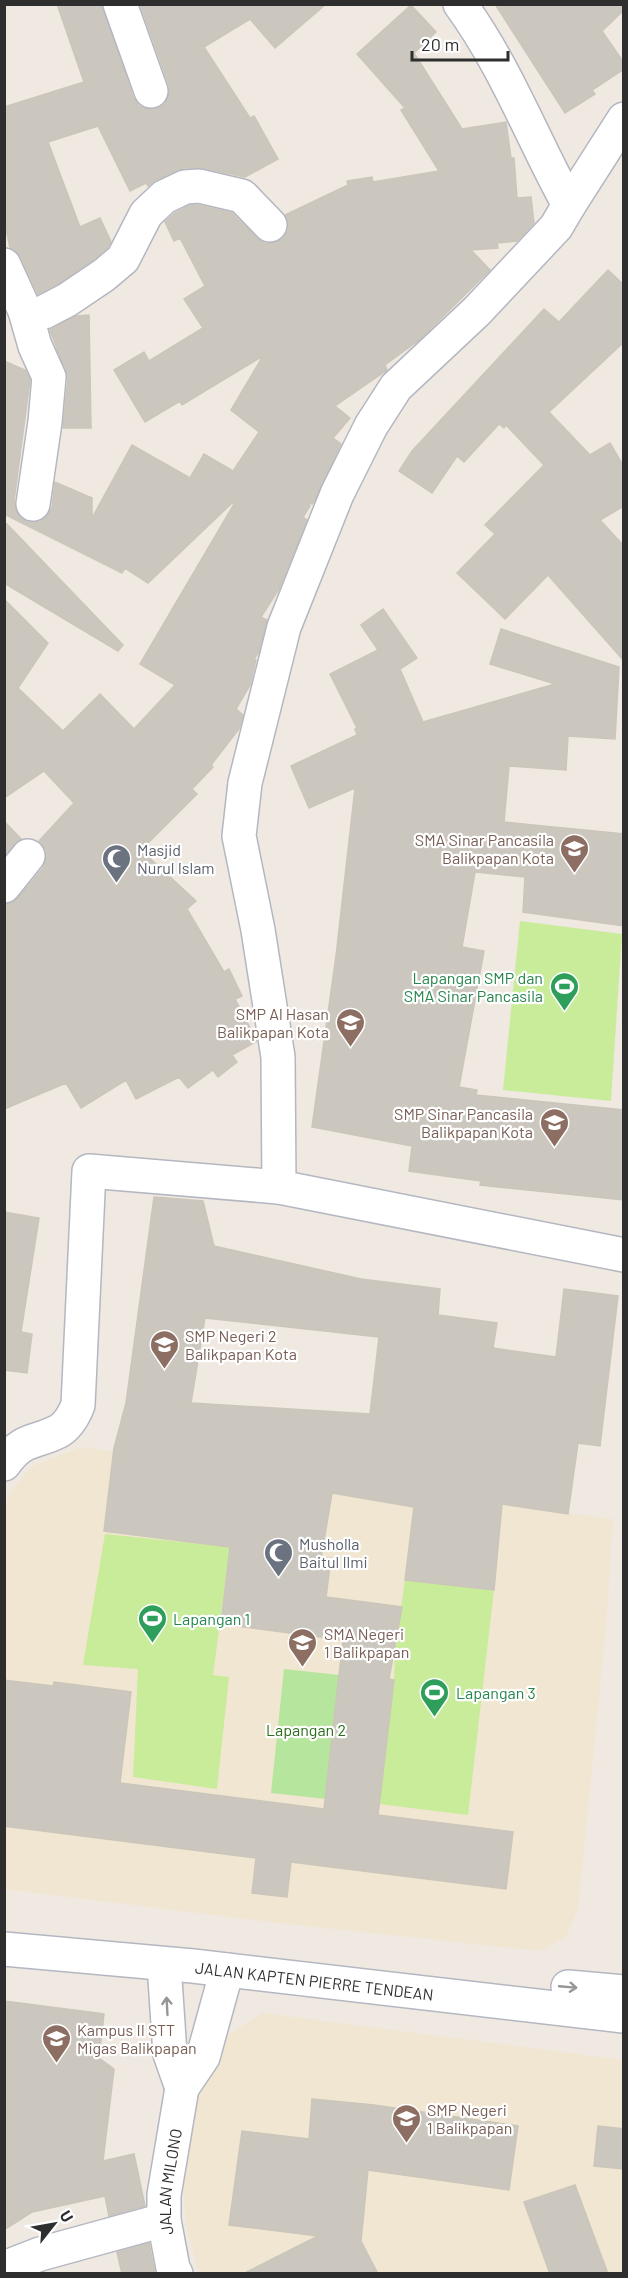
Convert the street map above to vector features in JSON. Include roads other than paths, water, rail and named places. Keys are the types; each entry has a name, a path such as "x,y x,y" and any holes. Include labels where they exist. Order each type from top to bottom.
{"street":[{"path":"120,4 152,91"},
{"path":"460,4 479,30 510,84 569,205"},
{"path":"279,1186 278,1057 258,930 239,836 245,783 284,627 337,494 370,426 396,387 477,311 556,227 624,119"},
{"path":"25,311 34,315 44,312 67,300 104,275 123,259 146,214 164,197 185,187 199,186 242,196 270,225"},
{"path":"4,265 25,311 35,346 49,377 33,504"},
{"path":"4,886 28,856"},
{"path":"4,1464 16,1449 27,1441 60,1430 71,1420 78,1405 89,1171 279,1186 624,1255"},
{"name":"JALAN KAPTEN PIERRE TENDEAN","path":"4,1934 146,1944 185,1960 227,1970 623,1996"},
{"name":"JALAN KAPTEN PIERRE TENDEAN","path":"4,1949 185,1960 623,1996"},
{"path":"182,2088 170,2054 185,1960"},
{"path":"182,2088 203,2057 227,1970"},
{"name":"JALAN MILONO","path":"176,2274 164,2220 164,2195 182,2088"},
{"path":"4,2268 40,2254 164,2220"}],"place":[{"name":"SMA Sinar Pancasila Balikpapan Kota","path":"575,874"},
{"name":"Masjid Nurul Islam","path":"116,884"},
{"name":"Lapangan SMP dan SMA Sinar Pancasila","path":"564,1012"},
{"name":"SMP Al Hasan Balikpapan Kota","path":"350,1048"},
{"name":"SMP Sinar Pancasila Balikpapan Kota","path":"554,1148"},
{"name":"SMP Negeri 2 Balikpapan Kota","path":"164,1370"},
{"name":"Musholla Baitul Ilmi","path":"278,1578"},
{"name":"Lapangan 1","path":"152,1644"},
{"name":"SMA Negeri 1 Balikpapan","path":"303,1668"},
{"name":"Lapangan 3","path":"435,1718"},
{"name":"Kampus II STT Migas Balikpapan","path":"56,2064"},
{"name":"SMP Negeri 1 Balikpapan","path":"406,2144"}],"park label":[{"name":"Lapangan 2","path":"306,1729"}]}
